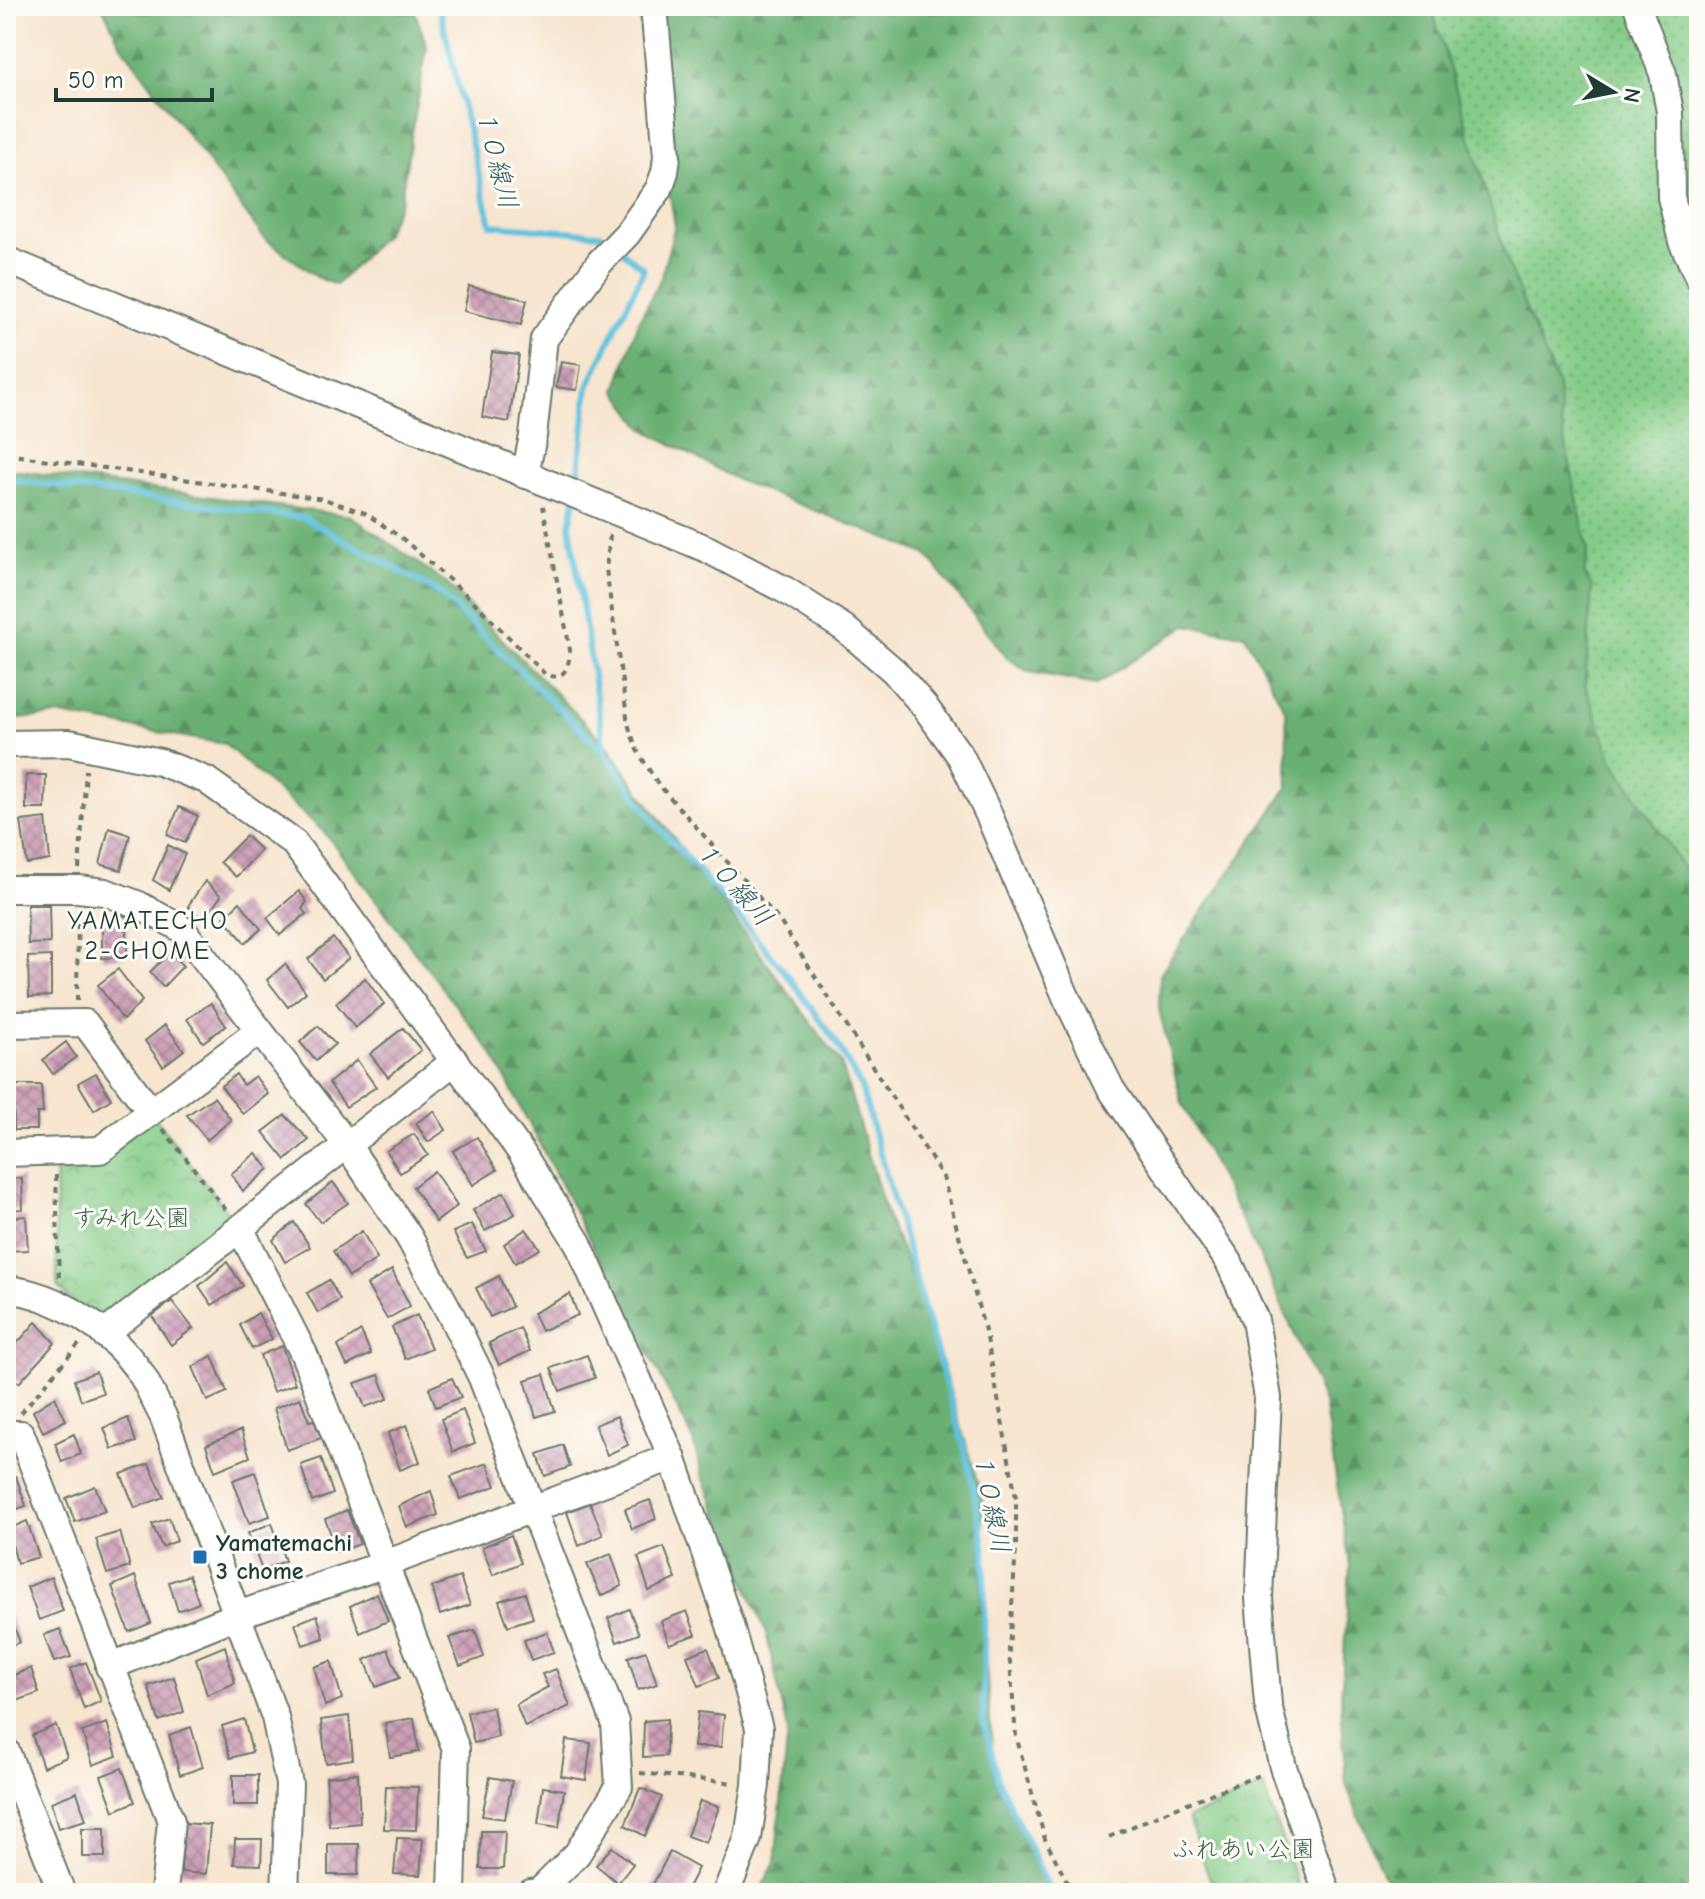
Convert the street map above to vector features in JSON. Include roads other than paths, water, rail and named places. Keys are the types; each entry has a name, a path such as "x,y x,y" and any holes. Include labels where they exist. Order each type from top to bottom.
{"street":[{"path":"541,481 533,436 544,339 600,262 627,234 659,189 665,172 667,156 654,6"},
{"path":"1637,6 1663,74 1670,112 1671,197 1682,241 1699,278"},
{"path":"6,260 707,549 785,590 854,637 894,671 925,707 961,757 1067,999 1111,1089 1229,1262 1255,1320 1268,1398 1259,1598 1268,1704 1283,1767 1327,1893"},
{"path":"6,744 69,743 160,762 206,780 294,843 521,1152 578,1243 672,1457 730,1625 759,1728 756,1785 748,1838 726,1893"},
{"path":"6,889 105,892 139,905 182,929 347,1145 409,1237 451,1315 482,1378 615,1722 619,1787 577,1854 539,1892 531,1893"},
{"path":"6,1024 85,1023 150,1111"},
{"path":"6,1153 100,1150 259,1031"},
{"path":"99,1330 240,1228 455,1061"},
{"path":"240,1228 304,1354 456,1749 452,1893"},
{"path":"6,1289 59,1303 99,1330 140,1373 163,1416 275,1717 289,1784 285,1893"},
{"path":"11,1427 21,1434 171,1821 164,1893"},
{"path":"109,1667 238,1615 672,1457"},
{"path":"6,1751 62,1893"}],"waterway":[{"name":"１０線川","path":"439,6 491,225 600,234 611,242"},
{"name":"１０線川","path":"577,489 588,387 644,269 620,249"},
{"path":"6,479 304,518 440,593 604,752"},
{"name":"１０線川","path":"575,500 570,525 605,753 656,824 788,976 836,1042 861,1087 967,1458 985,1550 983,1719 998,1779 1051,1893"}],"place":[{"name":"Yamatemachi 3 chome","path":"200,1557"}],"district":[{"name":"YAMATECHO 2-CHOME","path":"148,935"}],"park label":[{"name":"すみれ公園","path":"131,1218"},
{"name":"ふれあい公園","path":"1243,1849"}]}
